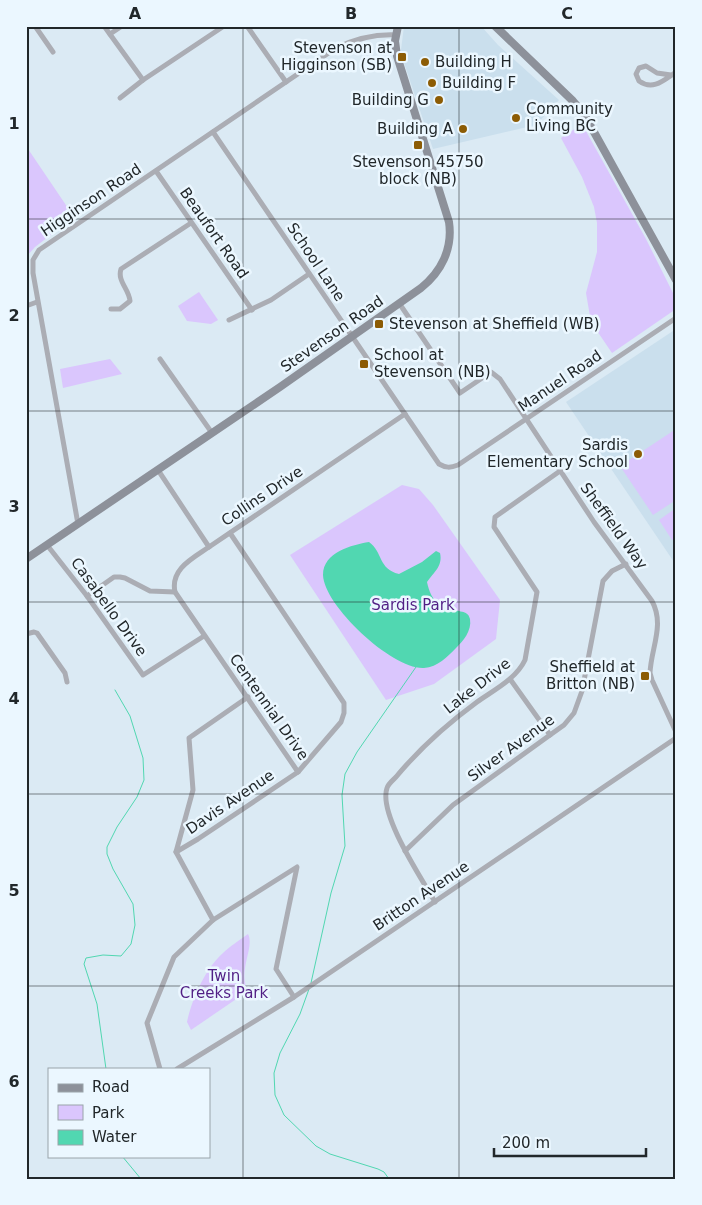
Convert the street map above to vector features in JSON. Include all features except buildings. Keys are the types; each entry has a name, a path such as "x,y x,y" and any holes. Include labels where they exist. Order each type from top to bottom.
{"street":[{"path":"34,26 53,52"},
{"path":"104,26 143,80"},
{"path":"110,34 122,26"},
{"path":"120,98 143,80 224,26"},
{"path":"247,26 286,82"},
{"name":"Stevenson Road","path":"26,559 212,433 429,282 440,268 446,252 450,228 448,216 398,62 395,46 398,26"},
{"path":"495,26 569,97 584,114 676,280"},
{"name":"Higginson Road","path":"78,524 37,302 32,265 34,256 40,250 336,48 349,42 372,36 396,35"},
{"path":"646,66 657,73 673,74 656,85 650,86 639,81 636,74 639,68 646,66"},
{"name":"School Lane","path":"213,132 439,464 447,467 458,465"},
{"name":"Beaufort Road","path":"156,171 252,310"},
{"path":"111,308 120,309 130,301 130,297 120,278 121,268 191,223"},
{"path":"229,320 271,300 309,274"},
{"path":"26,306 37,302"},
{"name":"Sheffield Way","path":"399,303 460,393 491,372 500,379 599,530 626,564 656,608 659,621 650,673 676,732"},
{"name":"Manuel Road","path":"458,465 676,318"},
{"path":"160,359 212,433"},
{"name":"Collins Drive","path":"209,547 405,414"},
{"path":"87,596 114,577 125,578 150,590 175,592 173,586 177,573 185,563 209,547 158,470"},
{"name":"Lake Drive","path":"436,902 405,851 386,810 387,788 404,767 440,730 510,679 522,667 525,660 537,592 494,527 494,521 495,517 560,471"},
{"name":"Centennial Drive","path":"175,592 298,772 342,722 344,702 230,533"},
{"name":"Casabello Drive","path":"47,545 87,596 143,675 204,636"},
{"name":"Silver Avenue","path":"405,851 452,805 564,725 574,713 582,691 603,581 612,571 626,564"},
{"path":"26,634 38,633 65,674 67,682"},
{"path":"510,679 550,735"},
{"path":"213,920 176,852 193,790 189,738 248,697"},
{"name":"Britton Avenue","path":"179,1068 294,997 676,738"},
{"name":"Davis Avenue","path":"176,852 298,772"},
{"path":"160,1068 148,1023 174,957 213,920 297,867 276,968 294,997"}],"shaded area":[{"path":"404,26 481,26 498,45 559,100 536,125 433,149 403,60 401,50"},
{"name":"Sardis Elementary School","path":"676,329 676,565 566,402"}],"green space":[{"path":"582,124 646,239 676,299 676,309 612,353 591,322 586,293 597,252 597,223 594,207 582,177 561,138"},
{"path":"26,146 74,217 35,247 26,257"},
{"path":"199,292 218,320 211,324 187,321 178,306"},
{"path":"110,359 122,374 63,388 60,369"},
{"path":"676,429 676,500 653,515 620,466"},
{"name":"Sardis Park","path":"402,485 419,489 433,505 500,600 496,639 434,684 386,700 290,555"},
{"path":"676,508 676,537 672,540 659,520"},
{"name":"Twin Creeks Park","path":"248,934 250,940 244,976 248,991 191,1030 187,1022 189,1013 196,994 210,967 232,945"}],"water":[{"path":"369,542 387,568 399,574 422,562 436,551 440,553 439,565 427,582 431,594 444,607 468,614 470,628 461,642 438,664 424,668 411,666 395,659 362,634 347,619 326,588 323,575 324,567 333,555 355,545"}],"waterway":[{"path":"311,983 331,893 345,846 342,795 345,774 357,752 416,667"},
{"path":"106,1068 97,1004 84,964 86,958 103,955 121,956 131,944 135,925 133,904 113,869 107,854 107,847 117,827 137,797 144,780 143,758 130,716 115,690"},
{"path":"309,989 300,1014 280,1053 274,1073 275,1095 284,1115 316,1146 330,1154 378,1169 384,1172 389,1179"},
{"path":"124,1158 141,1179"}],"place":[{"name":"Stevenson at Higginson (SB)","path":"402,57"},
{"name":"Building H","path":"425,62"},
{"name":"Building F","path":"432,83"},
{"name":"Building G","path":"439,100"},
{"name":"Community Living BC","path":"516,118"},
{"name":"Building A","path":"463,129"},
{"name":"Stevenson 45750 block (NB)","path":"418,145"},
{"name":"Stevenson at Sheffield (WB)","path":"379,324"},
{"name":"School at Stevenson (NB)","path":"364,364"},
{"name":"Sardis Elementary School","path":"638,454"},
{"name":"Sheffield at Britton (NB)","path":"645,676"}]}
